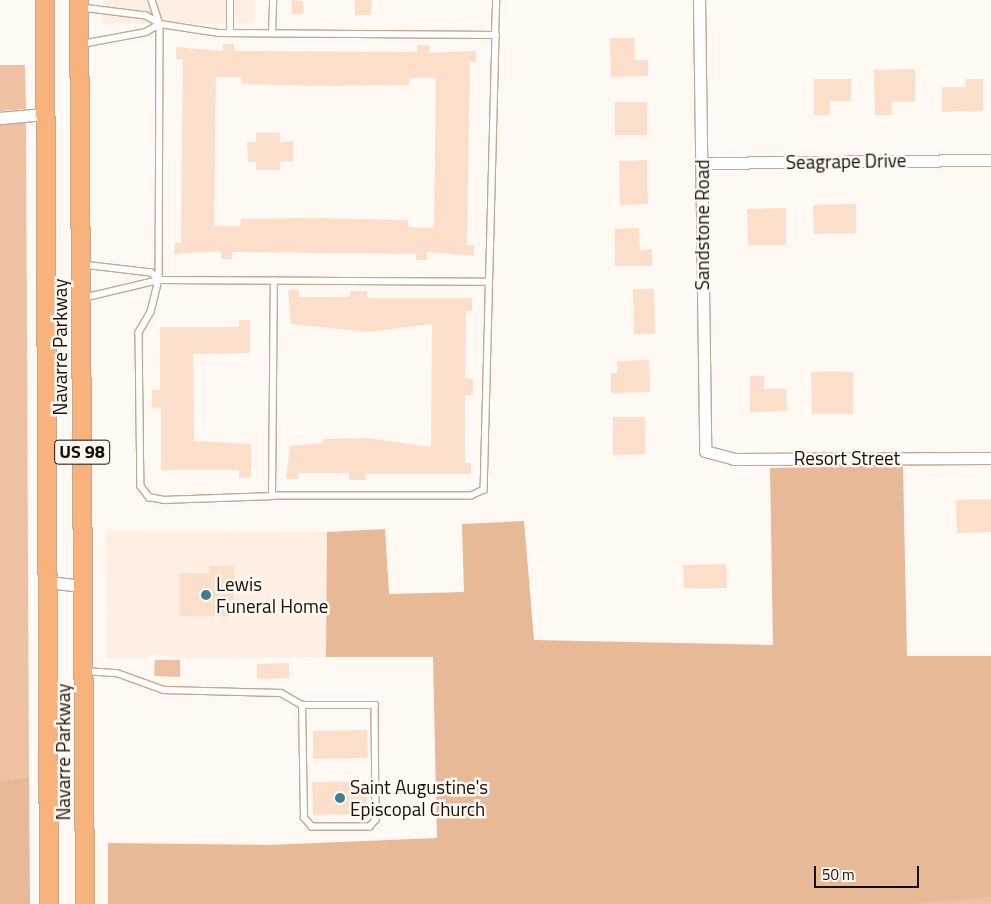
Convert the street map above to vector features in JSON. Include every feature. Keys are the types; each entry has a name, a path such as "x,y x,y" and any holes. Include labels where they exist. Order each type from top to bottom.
{"highway":[{"name":"Navarre Parkway","path":"45,0 49,904"},
{"name":"Navarre Parkway","path":"79,4 85,904"}],"street":[{"name":"Sandstone Road","path":"699,0 705,451"},
{"path":"0,118 45,114"},
{"name":"Seagrape Drive","path":"702,163 991,160"},
{"name":"Resort Street","path":"705,451 734,459 991,458"},
{"path":"48,582 82,586"}],"lane":[{"path":"152,0 160,24 159,280 151,312 139,334 141,486 149,497 165,500 272,496 470,496 484,490 496,0"},
{"path":"230,0 230,33"},
{"path":"272,33 273,0"},
{"path":"79,4 146,16 160,24 230,33 495,35"},
{"path":"80,45 146,32 160,24"},
{"path":"81,264 151,272 159,280"},
{"path":"81,299 159,280 488,282"},
{"path":"272,496 274,281"},
{"path":"83,671 117,673 164,690 281,693 302,705 375,705 376,820 370,827 312,827 304,818 302,705"}],"shaded area":[{"path":"103,0 255,0 254,23 103,24"},
{"path":"0,65 25,65 26,109 0,111"},
{"path":"26,123 29,777 0,781 0,125"},
{"path":"903,465 907,656 991,656 991,897 910,904 108,904 108,843 268,845 437,838 433,657 326,657 327,532 385,529 389,594 464,592 462,524 524,521 534,640 773,645 770,468"},
{"path":"106,531 327,532 326,657 185,658 155,654 149,658 107,658"},
{"path":"155,660 180,660 180,677 154,676"},
{"path":"29,777 30,904 0,904 0,781"},
{"path":"991,897 991,904 910,904 917,902"}],"building":[{"path":"292,0 303,1 304,14 292,14"},
{"path":"355,0 372,0 371,15 355,15"},
{"path":"610,38 634,38 635,60 648,60 648,76 611,77"},
{"path":"223,44 234,44 234,51 417,52 417,45 429,45 429,53 476,51 476,62 470,62 467,245 474,245 474,256 427,252 427,260 416,260 416,254 232,252 232,259 221,259 221,251 174,254 175,243 181,243 183,59 176,59 176,47 223,51","holes":["216,77 242,77 242,84 315,86 409,85 409,78 436,78 434,228 408,227 408,220 314,218 241,219 240,226 214,226"]},
{"path":"915,69 915,102 892,102 892,115 875,115 874,70"},
{"path":"814,79 851,79 851,101 830,101 830,115 814,115"},
{"path":"966,79 983,79 983,111 942,112 942,87 966,87"},
{"path":"615,102 647,102 647,135 615,135"},
{"path":"256,133 280,133 280,142 293,141 293,161 280,162 280,170 256,170 256,162 248,162 247,142 256,142"},
{"path":"647,160 648,204 620,205 619,161"},
{"path":"856,204 856,233 814,234 813,205"},
{"path":"786,208 786,245 748,245 747,209"},
{"path":"639,228 640,250 652,249 652,266 615,266 615,229"},
{"path":"633,289 654,289 655,334 634,334"},
{"path":"288,290 299,290 299,297 350,297 350,291 367,291 367,298 472,298 472,311 466,311 465,378 473,379 473,395 465,395 465,463 471,463 471,474 365,474 366,480 349,480 349,473 298,473 298,479 286,479 290,446 323,443 323,439 367,438 431,447 432,324 368,332 291,324"},
{"path":"239,320 250,320 250,353 193,354 194,441 251,444 251,478 239,478 239,470 161,470 161,407 152,408 152,390 160,390 160,327 239,327"},
{"path":"649,360 650,392 611,393 611,373 617,373 617,361"},
{"path":"811,372 853,372 853,414 812,414"},
{"path":"750,376 764,376 764,389 786,389 787,411 750,412"},
{"path":"613,417 645,417 645,454 613,455"},
{"path":"956,500 991,500 991,532 957,533"},
{"path":"726,564 727,588 684,588 683,565"},
{"name":"Lewis Funeral Home","path":"209,566 234,566 234,616 179,616 179,573 209,573"},
{"path":"289,663 289,678 257,679 257,664"},
{"name":"Saint Augustine's Episcopal Church","path":"367,730 368,758 313,759 313,731"},
{"name":"Saint Augustine's Episcopal Church","path":"366,781 367,814 313,815 312,782"}],"place":[{"name":"Lewis Funeral Home","path":"206,595"},
{"name":"Saint Augustine's Episcopal Church","path":"340,798"}]}
